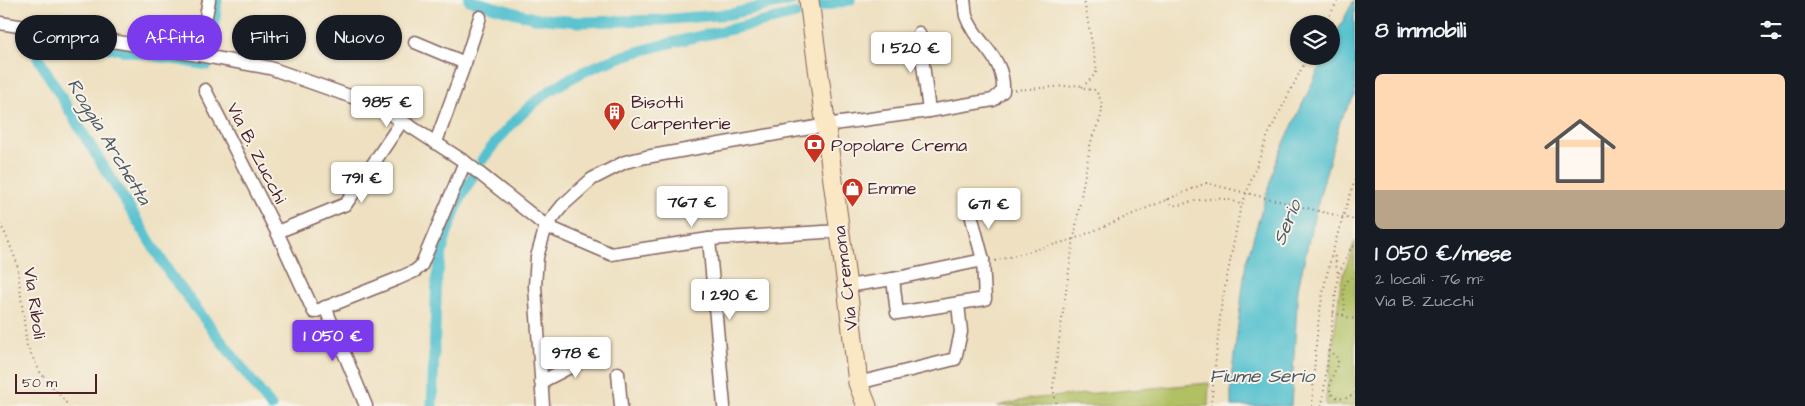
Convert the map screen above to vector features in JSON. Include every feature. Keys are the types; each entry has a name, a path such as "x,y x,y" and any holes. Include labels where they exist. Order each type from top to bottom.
{"street":[{"path":"208,15 209,0"},
{"path":"543,406 535,286 537,257 546,226 563,205 592,179 625,162 826,125 992,100 1003,91 1004,78 966,16 964,0"},
{"name":"Via Cremona","path":"810,9 840,231 858,384 866,406"},
{"path":"436,142 466,63 480,17"},
{"path":"0,23 127,43"},
{"path":"920,34 929,111"},
{"path":"415,42 466,63"},
{"path":"222,59 270,68 372,104 436,142 465,162 546,226 611,254 709,240 840,231"},
{"name":"Via B. Zucchi","path":"205,90 277,232 314,312 325,307"},
{"name":"Via B. Zucchi","path":"277,232 346,204 402,121"},
{"path":"366,406 325,307 415,271 421,266 465,162"},
{"path":"893,280 897,313 985,299 983,262 969,207"},
{"path":"709,240 724,406"},
{"path":"847,286 893,280 983,262"},
{"path":"858,384 955,359 961,332 958,304"},
{"path":"541,382 597,352"},
{"path":"618,373 621,406"}],"path":[{"path":"1082,87 1092,79 1097,71 1084,0"},
{"path":"1329,15 1338,0"},
{"path":"1211,406 1221,308 1242,206 1268,135 1303,65"},
{"path":"1003,91 1079,85 1086,89 1095,90 1099,94 1103,112 1090,143 1074,239 1053,388 1058,406"},
{"path":"1312,406 1319,316 1334,250 1355,180"},
{"path":"983,262 1074,239 1206,183 1355,220"},
{"path":"1167,198 1172,205 1178,206 1194,201 1223,199 1236,202 1242,206"},
{"name":"Via Riboli","path":"0,224 17,263 27,346 40,372 69,406"},
{"path":"1338,275 1350,250 1355,245"},
{"path":"1322,406 1338,275 1334,250"},
{"path":"1343,315 1346,304 1343,287 1346,282 1355,276"},
{"path":"1333,312 1355,319"},
{"path":"1328,350 1336,356 1338,361 1331,379 1331,394 1343,399 1355,393"}],"green space":[{"path":"1355,241 1355,406 1326,406 1341,282"},
{"path":"1209,383 1208,406 998,406 1028,399"}],"water":[{"name":"Fiume Serio","path":"1354,0 1355,95 1340,121 1313,221 1298,288 1291,406 1231,406 1231,380 1246,262 1278,156 1321,65 1340,65 1340,26"}],"waterway":[{"name":"Roggia Archetta","path":"217,0 211,56 207,65 44,36 35,40 31,46 170,274 271,406"},
{"name":"Roggia Archetta","path":"469,0 534,18 579,22 661,20 730,14 792,0"},
{"path":"819,7 850,0"},
{"path":"482,160 505,131 531,105 551,90 586,71 642,50 796,14"},
{"path":"432,406 437,276 446,235 459,201 474,174"}],"place":[{"name":"Bisotti Carpenterie","path":"615,131"},
{"name":"Popolare Crema","path":"815,164"},
{"name":"Emme","path":"852,207"}],"water label":[{"name":"Serio","path":"1286,222"}]}
